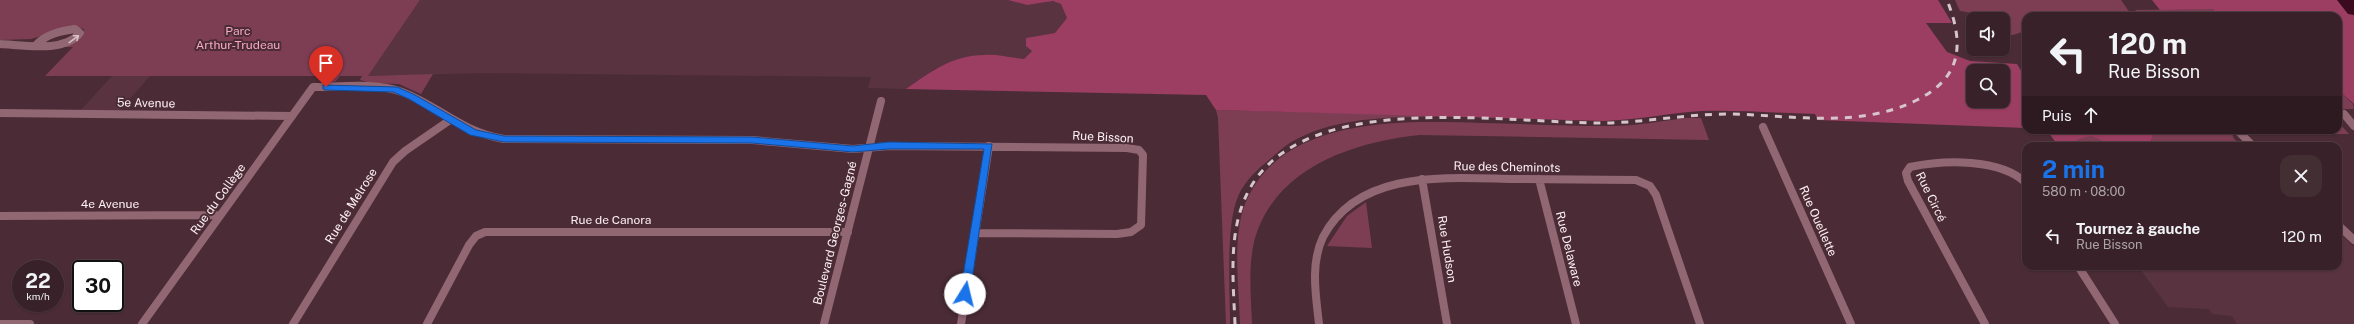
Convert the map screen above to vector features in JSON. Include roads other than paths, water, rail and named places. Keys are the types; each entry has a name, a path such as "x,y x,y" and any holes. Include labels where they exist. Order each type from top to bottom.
{"street":[{"path":"0,44 37,44 64,44 77,38 80,32 77,30 69,30 43,38 37,44"},
{"name":"Rue du Collège","path":"142,324 313,87"},
{"name":"Rue Bisson","path":"313,87 394,89 412,97 450,120 481,136 504,139 752,140 853,149 889,146 1127,148 1138,150 1144,159 1141,225 1131,232 1117,234 974,233"},
{"name":"Boulevard Georges-Gagné","path":"824,324 881,101"},
{"name":"5e Avenue","path":"0,113 292,116"},
{"path":"2344,114 2354,126"},
{"name":"Rue de Melrose","path":"293,324 393,162 405,151 450,120"},
{"name":"Rue Ouellette","path":"1763,127 1851,324"},
{"path":"2241,134 2249,142"},
{"path":"961,324 974,233 989,146"},
{"name":"Rue Circé","path":"1985,324 1908,181 1906,173 1910,167 1920,165 1992,165 2012,170 2022,179"},
{"name":"Rue des Cheminots","path":"1319,324 1316,267 1320,247 1329,228 1342,213 1369,193 1396,183 1422,179 1636,180 1650,186 1656,195 1700,324"},
{"name":"Rue Hudson","path":"1422,179 1447,324"},
{"name":"Rue Delaware","path":"1539,180 1576,324"},
{"name":"4e Avenue","path":"0,216 220,215"},
{"path":"2342,229 2354,240"},
{"name":"Rue de Canora","path":"428,324 472,240 485,232 848,232"},
{"path":"2081,270 2115,324"},
{"path":"0,324 30,324"}],"waterway":[{"path":"2345,0 2354,10"}],"railway":[{"path":"1235,324 1233,286 1234,247 1236,228 1248,192 1258,176 1287,150 1326,132 1370,122 1418,118 1516,119 1616,123 1713,114 1800,118 1872,115 1895,109 1917,100 1932,91 1943,81 1951,70 1956,58 1957,44 1956,31 1947,0"}],"park label":[{"name":"Parc Arthur-Trudeau","path":"238,38"}]}
